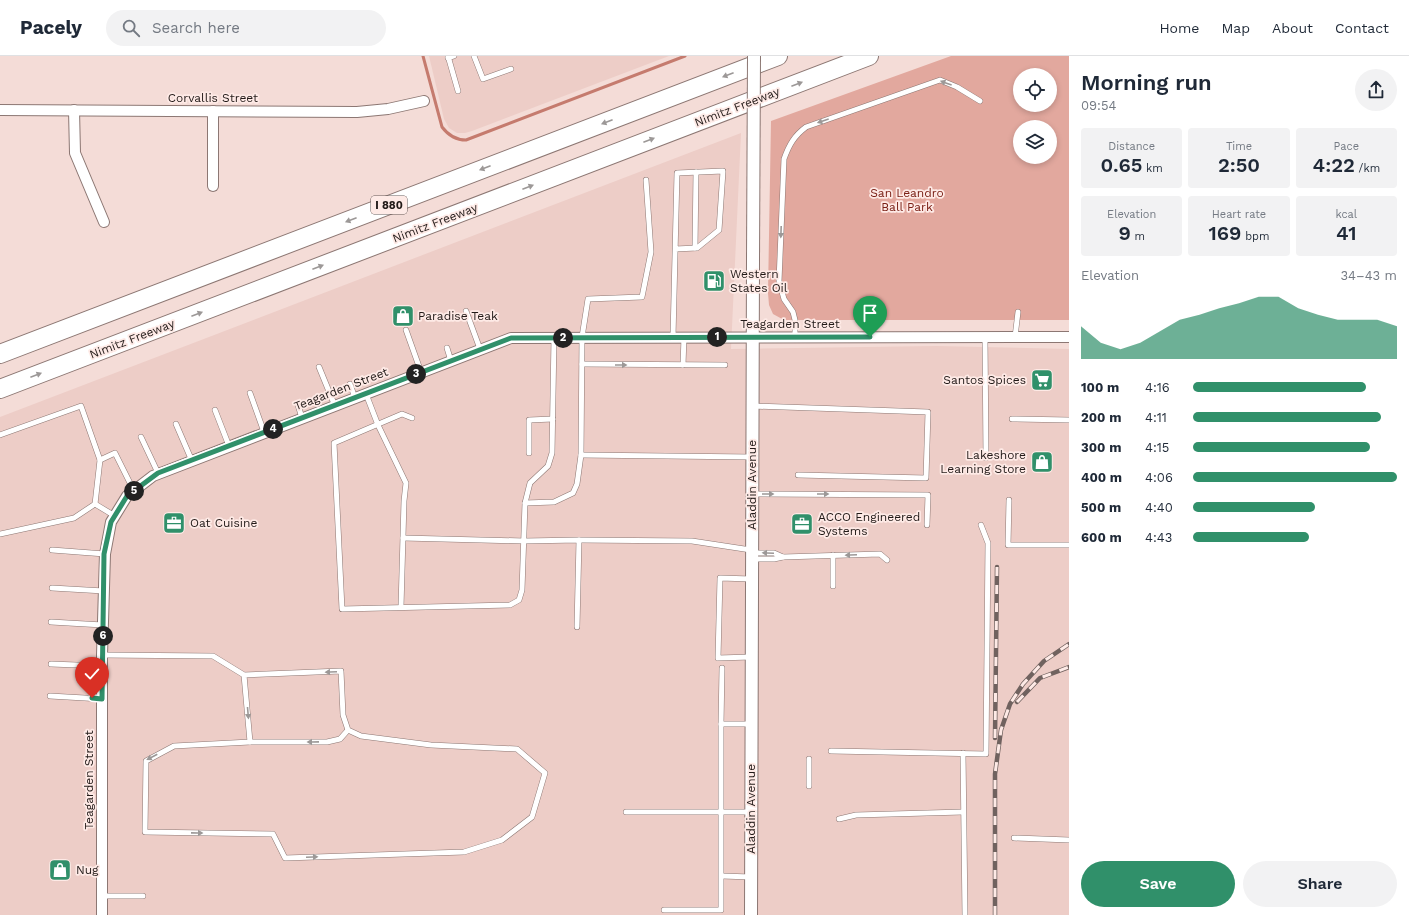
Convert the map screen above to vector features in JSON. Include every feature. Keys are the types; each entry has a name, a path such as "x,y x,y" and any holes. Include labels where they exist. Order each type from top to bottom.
{"highway":[{"name":"I 880","path":"0,354 778,56"},
{"name":"Nimitz Freeway","path":"0,389 869,56"}],"street":[{"name":"Aladdin Avenue","path":"751,915 754,56"},
{"name":"Corvallis Street","path":"0,110 373,111 402,107 424,101"},
{"path":"74,110 75,153 104,222"},
{"path":"213,111 213,186"},
{"name":"Teagarden Street","path":"102,915 102,655 104,554 111,522 127,496 158,473 511,338 1069,337"}],"lane":[{"path":"454,56 448,57 458,91"},
{"path":"474,56 483,79 511,69"},
{"path":"795,337 795,320 784,299 779,281 784,159 788,147 797,135 806,127 940,80 956,87 980,101"},
{"path":"673,337 675,249 677,173 723,171 719,230 696,248 675,249"},
{"path":"696,172 696,248"},
{"path":"525,503 554,502 573,493 577,484 581,454 582,337 588,299 642,297 651,252 646,180"},
{"path":"466,311 480,350"},
{"path":"1015,337 1018,312"},
{"path":"406,330 421,372"},
{"path":"683,365 684,337"},
{"path":"986,337 986,458"},
{"path":"412,418 402,414 334,443 342,609 510,605 519,600 522,590 525,503 530,483 548,466 552,453 554,338"},
{"path":"446,348 452,360"},
{"path":"582,364 725,365"},
{"path":"319,367 335,406"},
{"path":"350,384 354,398"},
{"path":"250,393 264,432"},
{"path":"366,394 378,424 406,483 404,501 401,607"},
{"path":"298,405 302,418"},
{"path":"0,435 81,406 100,460 95,504 74,518 0,534"},
{"path":"752,406 928,412 926,478 798,476"},
{"path":"214,410 229,446"},
{"path":"529,453 529,420 553,418"},
{"path":"1012,419 1069,420"},
{"path":"176,424 192,460"},
{"path":"141,437 158,473"},
{"path":"100,460 115,453 134,491"},
{"path":"581,454 752,458"},
{"path":"752,494 928,495 927,525"},
{"path":"1009,500 1008,545 1069,545"},
{"path":"95,504 115,516"},
{"path":"831,751 986,754 988,543 981,525"},
{"path":"403,538 524,541 692,540 774,559 783,557 880,554 887,560"},
{"path":"577,627 579,540"},
{"path":"52,550 104,554"},
{"path":"833,555 833,586"},
{"path":"752,579 720,578 718,658 752,657"},
{"path":"52,588 104,590"},
{"path":"51,622 103,625"},
{"path":"102,655 213,656 244,675 341,672 343,715 348,730 361,736 431,745 517,749 545,773 532,817 502,840 464,852 285,858 273,834 145,832 146,761 174,746 250,742 327,742 340,738 348,730"},
{"path":"51,664 102,666"},
{"path":"664,910 721,910 722,668"},
{"path":"244,675 250,742"},
{"path":"50,696 102,699"},
{"path":"721,724 751,724"},
{"path":"963,754 964,915"},
{"path":"809,759 809,786"},
{"path":"626,812 751,812"},
{"path":"839,819 856,815 963,812"},
{"path":"1014,838 1069,840"},
{"path":"722,876 751,877"},
{"path":"102,896 143,896"}],"shaded area":[{"path":"429,56 669,56 472,131 457,133 449,128 444,119"},
{"path":"741,133 731,349 936,346 1069,349 1069,915 0,915 0,417"}],"green space":[{"name":"San Leandro Ball Park","path":"951,56 1069,56 1069,320 784,320 773,314 769,305 771,121"}],"waterway":[{"path":"423,56 442,127 452,136 466,140 685,56"}],"railway":[{"path":"995,738 997,567"},
{"path":"995,915 995,774 1001,730 1010,704 1023,684 1044,661 1069,644"},
{"path":"1017,702 1040,678 1069,667"}],"place":[{"name":"Western States Oil","path":"714,281"},
{"name":"Paradise Teak","path":"403,316"},
{"name":"Santos Spices","path":"1042,380"},
{"name":"Lakeshore Learning Store","path":"1042,462"},
{"name":"Oat Cuisine","path":"174,523"},
{"name":"ACCO Engineered Systems","path":"802,524"},
{"name":"Nug","path":"60,870"}],"route":[{"path":"92,698 102,699 104,554 111,522 127,496 158,473 511,338 870,337"}]}
